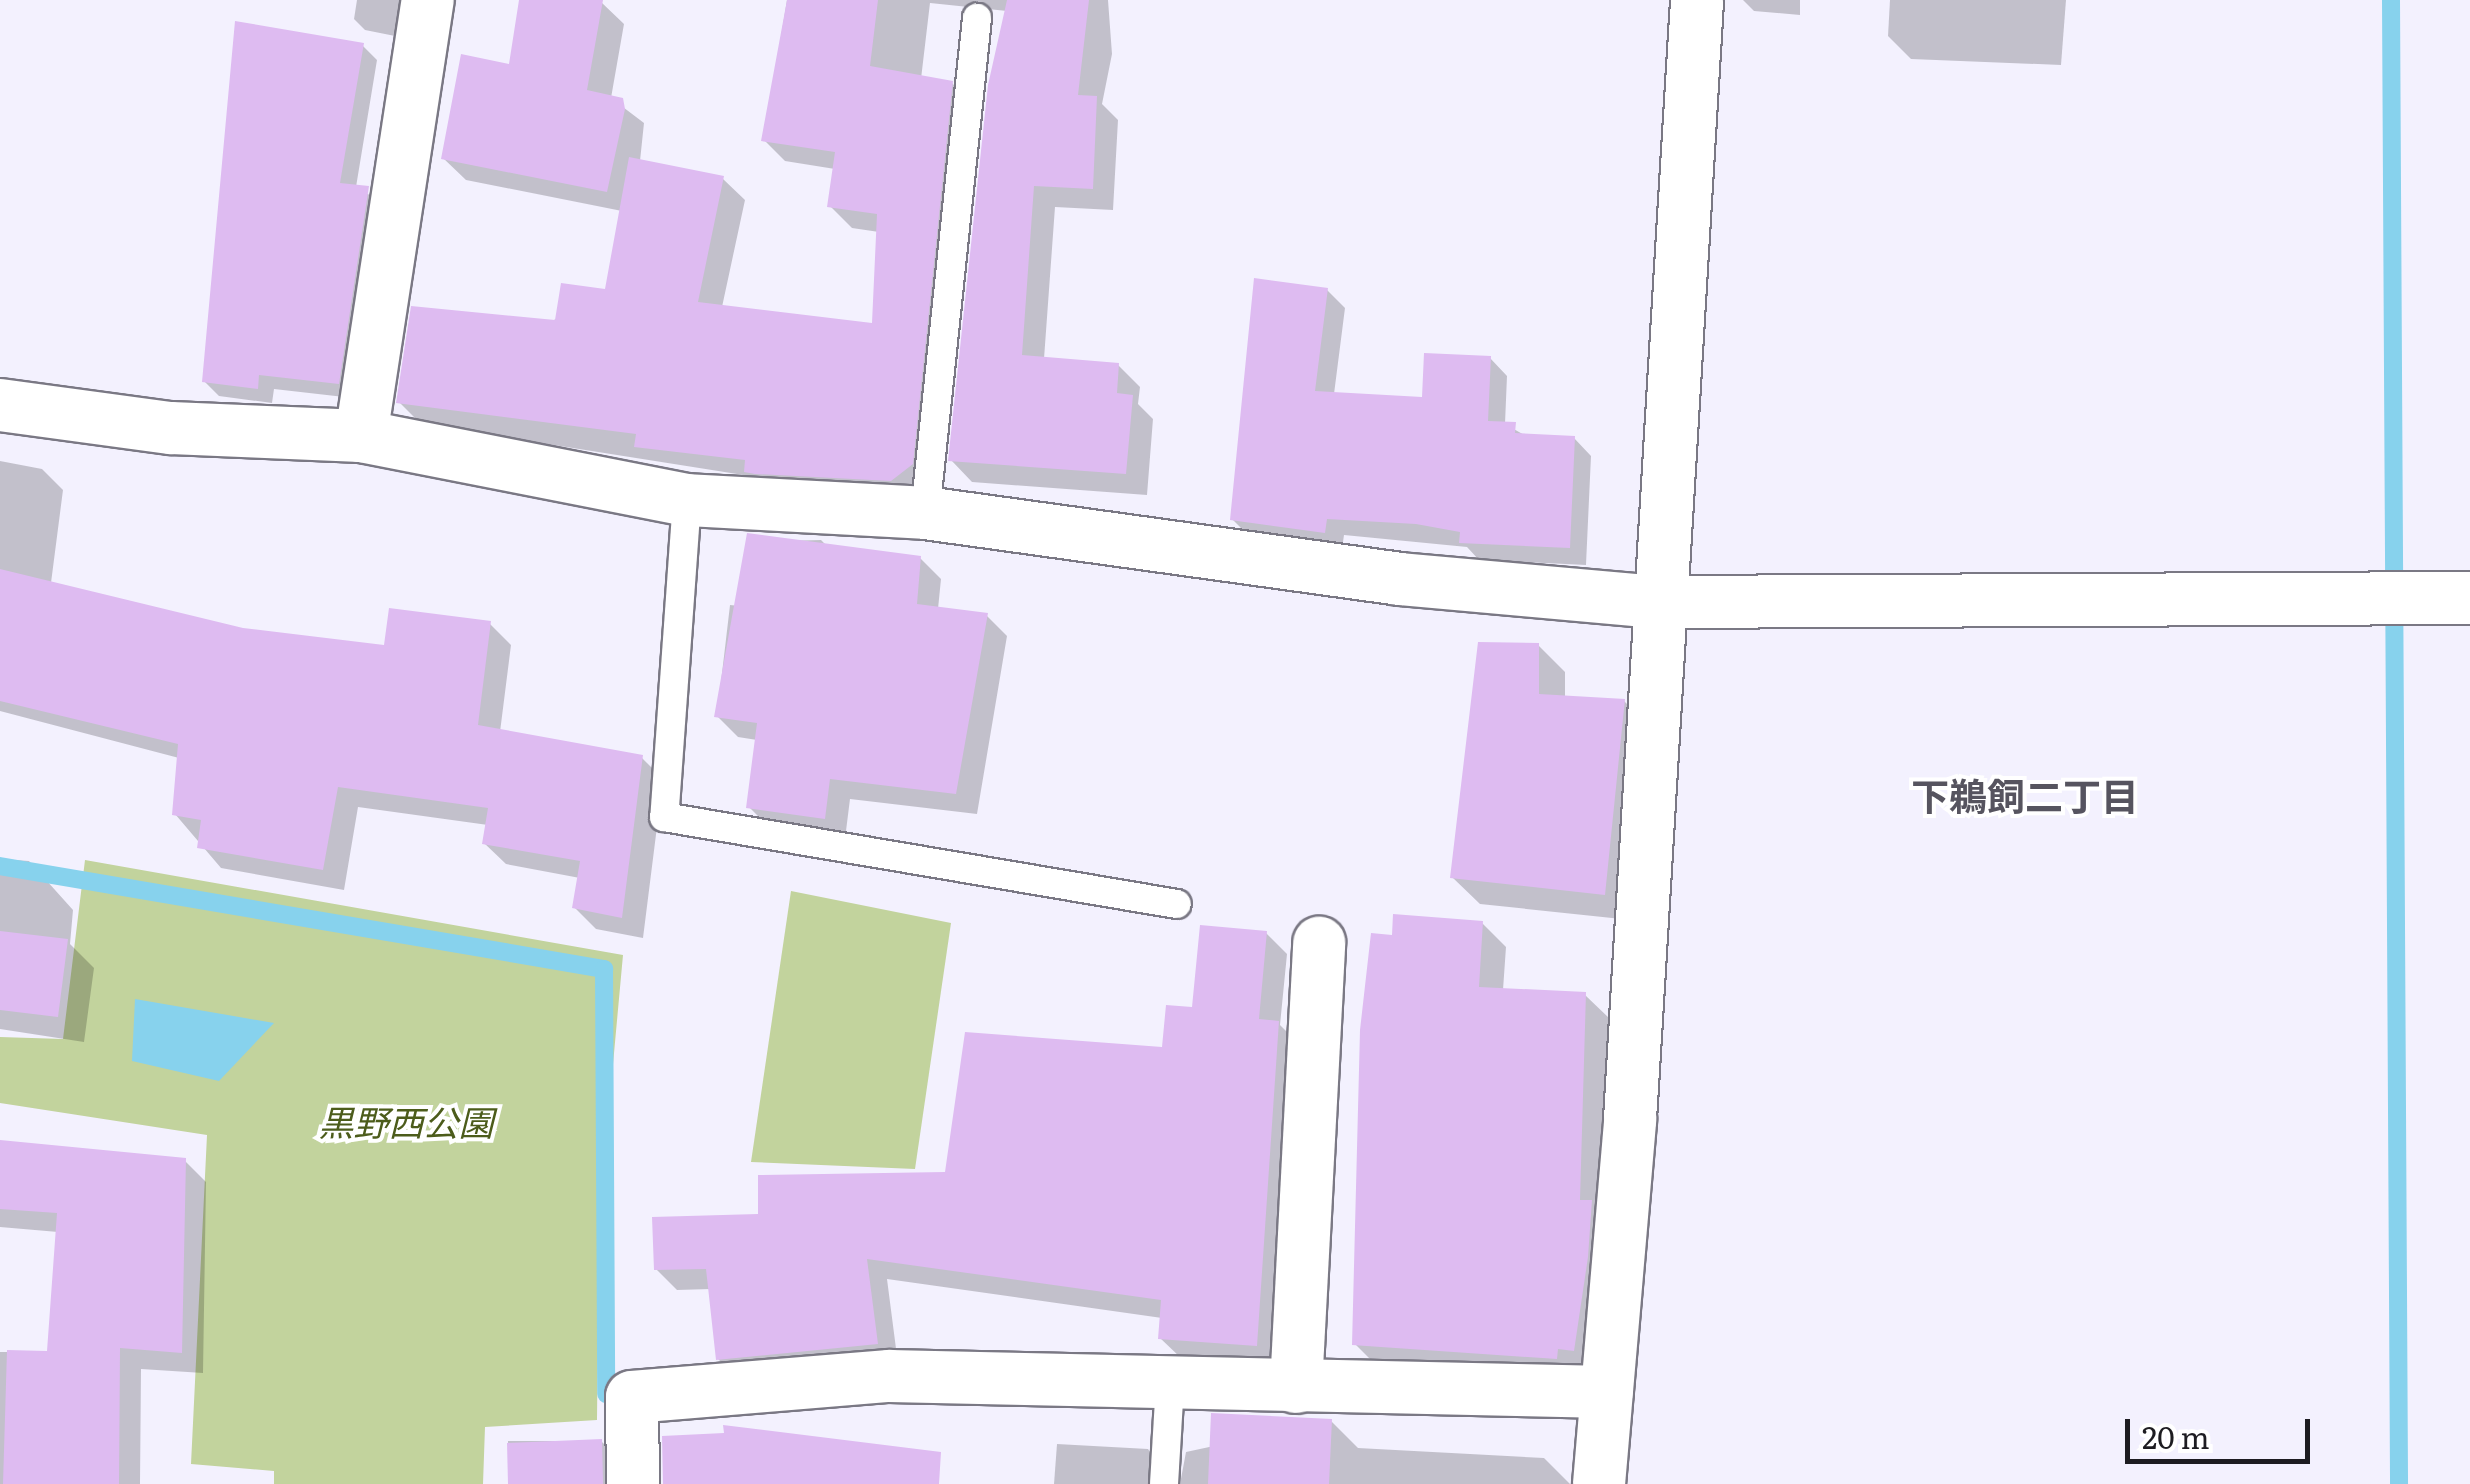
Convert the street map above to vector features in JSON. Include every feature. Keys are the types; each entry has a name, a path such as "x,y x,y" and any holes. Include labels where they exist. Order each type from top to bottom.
{"street":[{"path":"361,436 428,0"},
{"path":"1599,1484 1697,0"},
{"path":"0,405 170,428 361,436 687,500 926,512 1399,579 1656,602 2420,598"},
{"path":"1296,1387 1319,943"},
{"path":"632,1484 632,1397 890,1376 1607,1392"}],"lane":[{"path":"926,512 976,18"},
{"path":"687,500 664,817 1177,904"},
{"path":"1164,1484 1170,1384"}],"green space":[{"name":"黒野西公園","path":"85,860 623,955 599,1217 597,1420 485,1427 483,1484 274,1484 274,1471 191,1464 207,1135 0,1103 0,1037 63,1039"},
{"path":"791,891 951,923 915,1169 751,1162"}],"water":[{"path":"135,999 274,1023 219,1081 132,1061"}],"building":[{"path":"519,0 603,0 587,90 623,98 625,109 607,192 441,159 461,54 509,64"},
{"path":"787,0 878,0 870,66 953,81 913,464 891,481 755,474 744,472 745,460 634,447 636,434 396,403 411,306 555,320 561,283 605,289 629,157 724,176 698,302 872,323 877,214 827,207 835,152 761,141"},
{"path":"1007,0 1089,0 1078,95 1097,96 1093,189 1034,186 1022,355 1119,363 1117,393 1133,395 1126,474 948,461 988,85"},
{"path":"235,21 364,43 340,183 369,186 339,384 259,375 258,389 202,382"},
{"path":"1254,278 1328,288 1315,391 1422,397 1424,353 1491,356 1488,421 1516,422 1515,433 1575,436 1570,548 1459,543 1460,532 1416,524 1327,519 1325,533 1230,520"},
{"path":"747,533 921,556 917,604 988,613 956,794 830,779 825,819 746,808 757,723 714,717"},
{"path":"0,569 243,628 384,645 389,608 491,621 478,725 643,755 622,918 572,908 580,861 482,844 488,808 338,787 323,870 197,848 201,820 172,815 178,744 0,701"},
{"path":"1478,642 1539,643 1539,694 1625,699 1605,895 1450,878"},
{"path":"1393,914 1483,921 1479,987 1586,992 1580,1200 1592,1200 1588,1257 1574,1351 1558,1349 1557,1359 1352,1345 1360,1030 1371,933 1392,935"},
{"path":"1200,925 1267,931 1259,1019 1279,1021 1257,1346 1158,1339 1161,1300 867,1259 878,1344 716,1360 706,1269 654,1270 652,1217 758,1214 758,1175 945,1172 965,1032 1162,1047 1166,1005 1192,1007"},
{"path":"0,931 68,939 58,1017 0,1010"},
{"path":"0,1140 186,1158 182,1353 120,1348 119,1484 3,1484 7,1350 47,1351 57,1213 0,1209"},
{"path":"1211,1413 1332,1419 1329,1484 1208,1484"},
{"path":"723,1425 941,1452 939,1484 663,1484 662,1436 724,1433"},
{"path":"602,1439 603,1484 508,1484 507,1443"}],"waterway":[{"path":"2391,0 2399,1484"},
{"path":"0,866 604,969 606,1394"}],"district":[{"name":"下鵜飼二丁目","path":"2025,795"}]}
